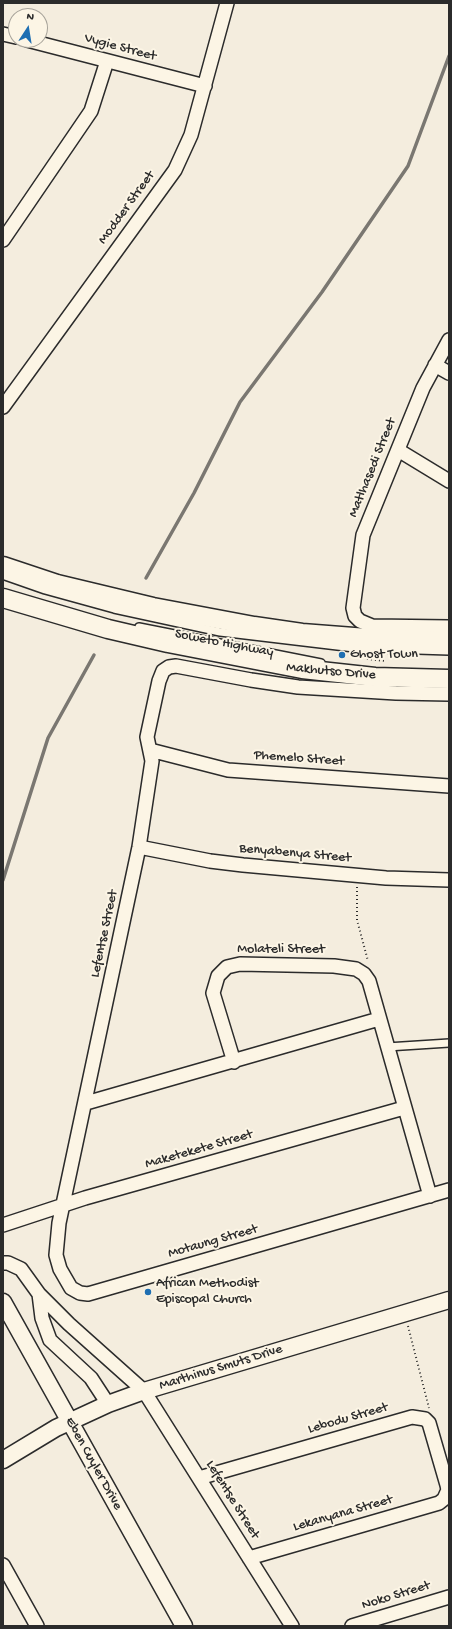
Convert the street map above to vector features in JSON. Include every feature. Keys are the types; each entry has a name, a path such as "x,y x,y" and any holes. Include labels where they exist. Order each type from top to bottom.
{"main road":[{"name":"Soweto Highway","path":"3,566 57,584 153,608 254,626 302,633 380,639 449,641"},
{"name":"Soweto Highway","path":"3,598 108,629 168,643 302,670 375,677 449,679"}],"street":[{"name":"Modder Street","path":"3,407 175,170 190,135 205,86 227,3"},
{"name":"Vygie Street","path":"48,46 205,86"},
{"path":"3,240 92,111 107,61"},
{"name":"Matlhasedi Street","path":"449,340 435,365 398,450 361,542 353,605 355,616 360,621 372,626 449,627"},
{"path":"435,365 449,373"},
{"path":"398,450 449,481"},
{"name":"Makhutso Drive","path":"164,670 176,666 298,687 396,693 449,694"},
{"name":"Lefentse Street","path":"63,1205 86,1103 139,847 150,783 152,761 147,737 159,681 164,670"},
{"name":"Phemelo Street","path":"150,750 228,770 449,786"},
{"name":"Benyabenya Street","path":"139,847 210,861 357,876 416,880 449,880"},
{"name":"Molateli Street","path":"234,1062 213,993 218,976 227,967 240,964 334,966 356,969 364,974"},
{"path":"364,974 369,982 430,1196"},
{"path":"86,1103 379,1020"},
{"name":"Maketekete Street","path":"3,1225 63,1205 404,1108"},
{"name":"Motaung Street","path":"63,1205 56,1245 58,1262 65,1279 71,1288 80,1293 88,1294 449,1190"},
{"name":"Lefentse Street","path":"3,1263 8,1263 21,1269 39,1294 69,1324 144,1391 292,1626"},
{"path":"39,1294 42,1318 50,1340 91,1378 108,1404"},
{"name":"Marthinus Smuts Drive","path":"3,1460 70,1422 108,1404 144,1391 449,1300"},
{"name":"Eben Cuyler Drive","path":"3,1302 184,1626"},
{"name":"Lebodu Street","path":"199,1478 412,1417 425,1419"},
{"name":"Lekanyana Street","path":"250,1558 439,1503 444,1499 448,1490 432,1431 425,1419"},
{"path":"3,1565 37,1626"},
{"name":"Noko Street","path":"352,1626 449,1597"}],"lane":[{"name":"Soweto Highway","path":"3,575 45,590 114,609 220,632 354,648 449,651"},
{"path":"24,596 86,614"},
{"name":"Soweto Highway","path":"128,625 329,664 365,668"},
{"path":"387,1047 449,1044"}],"path":[{"path":"357,876 357,920 369,965 364,974"},
{"path":"405,1313 430,1407 425,1419"}],"waterway":[{"path":"146,578 194,493 240,402 322,292 408,166 449,56"},
{"path":"3,880 48,738 94,655"}],"place":[{"name":"Ghost Town","path":"342,655"},
{"name":"African Methodist Episcopal Church","path":"148,1292"}]}
